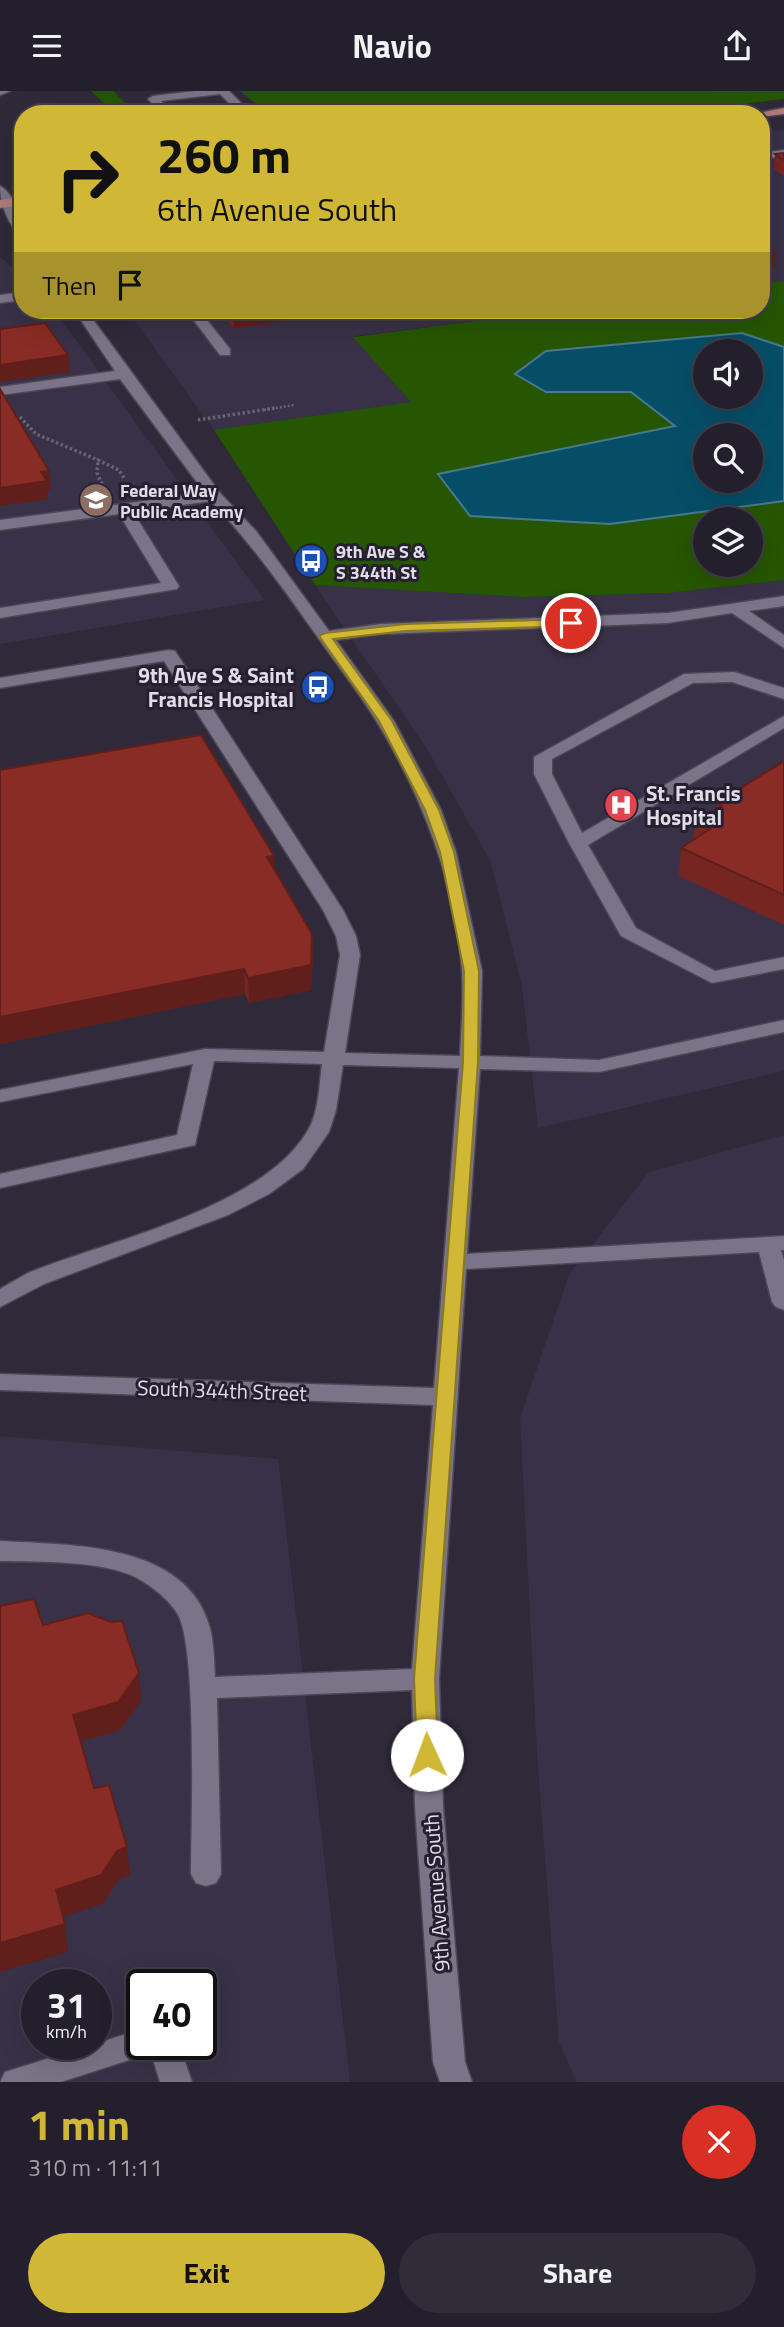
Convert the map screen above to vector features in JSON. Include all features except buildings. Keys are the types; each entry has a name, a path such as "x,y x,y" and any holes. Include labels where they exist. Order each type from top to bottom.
{"street":[{"path":"159,105 153,99 223,91 238,105"},
{"path":"178,105 172,99 215,94 225,105"},
{"path":"0,190 3,203 14,219"},
{"name":"9th Avenue South","path":"86,319 124,375 215,496 251,534 385,721 432,810 447,852 472,971 470,1062 425,1679 429,1807 449,2062 456,2082"},
{"path":"199,319 225,352"},
{"path":"0,391 124,375"},
{"path":"0,525 215,496"},
{"path":"0,613 171,586 124,510"},
{"path":"325,636 406,628 668,618 784,601"},
{"path":"736,609 784,643"},
{"path":"0,683 169,655 341,923 350,955 325,1113 309,1149 295,1165 274,1182 222,1210 39,1276 0,1300"},
{"path":"784,694 734,677 690,678 543,757 543,774 628,932 712,977 784,964"},
{"path":"579,843 784,721"},
{"path":"0,1096 205,1055 599,1066 784,1026"},
{"path":"0,1181 187,1140 205,1055"},
{"path":"456,1262 776,1243 784,1302"},
{"name":"South 344th Street","path":"0,1382 445,1397"},
{"path":"0,1551 88,1555 144,1570 172,1590 189,1609 197,1629 203,1688 206,1874"},
{"path":"203,1688 425,1679"},
{"path":"16,2082 126,2048"},
{"path":"169,2060 176,2082"}],"path":[{"path":"163,426 294,405"},
{"path":"15,409 27,426 61,447 98,460"},
{"path":"18,429 27,426"}],"shaded area":[{"path":"784,130 784,281 770,283 770,131"},
{"name":"Federal Way Public Academy","path":"0,257 14,269 14,319 61,319 264,600 0,644"},
{"path":"134,319 489,319 354,336 412,402 214,430"},
{"name":"St. Francis Hospital","path":"784,580 784,1071 538,1128 522,986 490,860 427,749 315,585 524,597 667,593"},
{"path":"784,1135 784,2082 577,2082 559,2042 537,1754 520,1418 569,1275 649,1172"},
{"path":"0,1436 278,1459 350,2082 0,2082"}],"green space":[{"path":"91,91 113,91 127,105 106,105"},
{"path":"240,91 784,91 784,99 733,105 257,105"},
{"path":"784,281 784,347 742,333 693,339 693,342 516,374 546,392 631,392 676,426 438,474 470,516 610,524 693,513 693,577 763,577 763,507 739,507 784,501 784,580 667,593 524,597 315,585 214,430 411,402 353,337 492,319 770,319 770,283"}],"water":[{"path":"742,333 760,339 693,339 693,409 763,409 763,340 784,347 784,501 739,507 693,507 693,513 610,524 470,516 438,474 675,426 631,392 546,392 515,374 546,351"}],"place":[{"name":"Federal Way Public Academy","path":"96,500"},
{"name":"9th Ave S & S 344th St","path":"311,561"},
{"name":"9th Ave S & Saint Francis Hospital","path":"318,687"},
{"name":"St. Francis Hospital","path":"621,805"}],"route":[{"path":"427,1755 425,1679 470,1062 472,971 460,904 447,852 432,810 385,721 325,636 381,629 456,625 571,623"}]}
